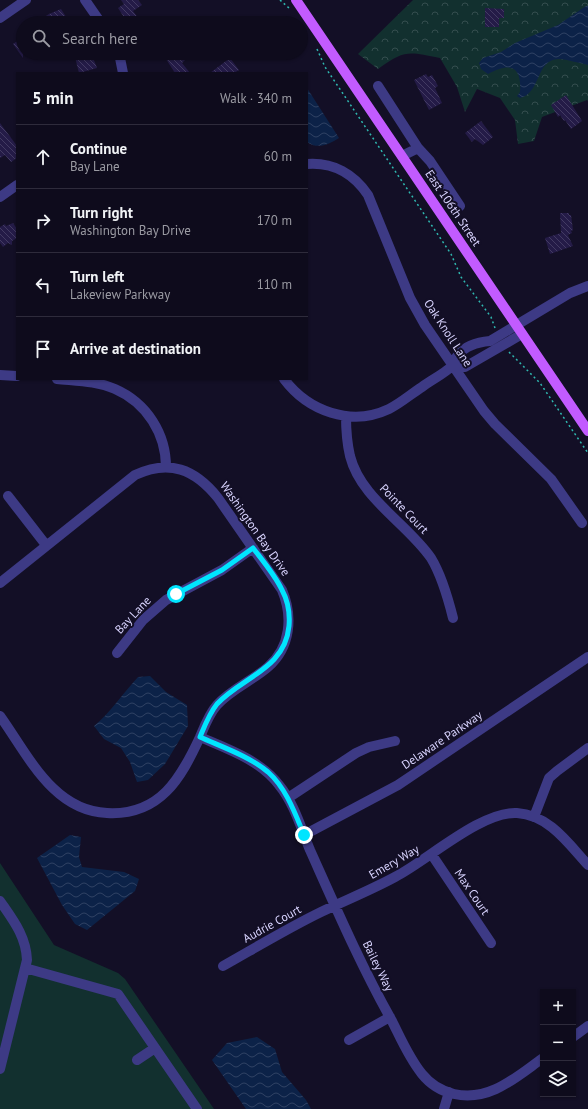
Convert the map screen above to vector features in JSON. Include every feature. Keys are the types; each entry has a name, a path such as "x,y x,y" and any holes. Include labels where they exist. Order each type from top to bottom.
{"main road":[{"name":"East 106th Street","path":"296,0 307,16"},
{"name":"East 106th Street","path":"308,18 588,430"}],"street":[{"path":"0,18 26,0"},
{"path":"85,0 96,16"},
{"path":"120,60 122,72"},
{"path":"378,86 418,148 430,161 460,206"},
{"path":"402,156 418,148"},
{"name":"Oak Knoll Lane","path":"308,164 323,165 344,171 363,187 368,195 410,298 425,325 495,424 551,479 582,523"},
{"path":"0,197 16,186"},
{"path":"452,365 465,367 570,293 588,286"},
{"path":"285,380 299,396 313,406 329,413 346,416 369,415 389,409 452,365 458,355 477,342 502,340"},
{"path":"0,375 16,376"},
{"path":"72,380 86,381 110,388 140,406 153,421 160,435 166,451 166,468"},
{"name":"Pointe Court","path":"346,416 348,441 355,468 369,491 417,540 431,558 445,590 453,618"},
{"name":"Washington Bay Drive","path":"0,583 135,475 145,470 166,468 186,471 207,483 282,590 289,611 288,636 280,653 268,667 217,704 209,715 180,777 165,794 144,807 118,813 107,813 81,808 58,794 47,783 0,716"},
{"path":"8,496 46,545"},
{"name":"Bay Lane","path":"117,653 143,620 166,600 222,570 253,548"},
{"name":"Delaware Parkway","path":"304,835 398,785 588,658"},
{"name":"Bailey Way","path":"200,737 244,757 268,772 288,798 335,905 390,1017 422,1074 431,1083 442,1090 469,1096 495,1091 540,1060"},
{"path":"288,798 356,753 369,747 395,741"},
{"path":"588,748 549,778 534,817 555,830 588,865"},
{"name":"Emery Way","path":"335,905 382,884 432,855 462,834 494,816 518,813 534,817"},
{"name":"Max Court","path":"432,855 491,943"},
{"path":"0,901 21,933 27,947 27,960 0,1069"},
{"name":"Audrie Court","path":"223,966 335,905"},
{"path":"25,968 118,994 197,1109"},
{"path":"349,1040 390,1017"},
{"path":"576,1035 588,1026"},
{"path":"137,1060 155,1048"},
{"path":"444,1109 449,1092"}],"path":[{"path":"280,0 292,10"},
{"path":"314,44 328,72 451,254 461,277 491,317 510,353 540,383 588,453"}],"green space":[{"path":"413,0 588,0 588,101 587,100 542,117 534,141 518,144 515,120 500,98 477,89 465,112 457,87 440,58 421,54 401,55 378,69 358,54"},
{"path":"0,863 54,945 118,973 125,979 214,1109 0,1109"}],"water":[{"path":"588,6 588,65 560,59 552,60 546,64 542,70 532,90 527,95 520,98 517,96 520,92 519,77 517,72 513,69 503,68 488,74 481,69 479,63 483,58 501,52 515,43 558,25"},
{"path":"308,90 339,138 319,146 308,142"},
{"path":"150,676 166,692 187,705 188,726 165,764 148,780 137,782 130,762 121,748 104,739 94,726 111,709 138,677"},
{"path":"70,835 81,837 79,857 82,867 124,872 139,879 135,891 87,930 75,924 62,905 37,858"},
{"path":"257,1037 275,1049 282,1072 306,1100 311,1109 246,1109 212,1060 227,1043"}],"building":[{"path":"121,0 138,0 142,5 133,11 137,16 123,16 118,8 124,4"},
{"path":"485,8 504,9 504,18 499,18 499,27 485,27"},
{"path":"61,9 66,16 46,16"},
{"path":"76,60 94,60 97,68 79,72"},
{"path":"167,60 185,60 182,63 189,72 174,72"},
{"path":"227,60 232,60 239,70 236,72 211,72"},
{"path":"426,74 428,77 432,75 438,86 435,88 442,103 429,110 414,80"},
{"path":"566,95 582,121 571,129 560,115 558,117 551,105"},
{"path":"481,121 493,137 483,145 475,139 472,142 465,133"},
{"path":"0,123 16,145 16,159 11,162 5,155 0,158"},
{"path":"560,213 569,213 569,215 571,215 573,230 571,231 572,233 568,235 573,246 550,254 545,238 561,233"},
{"path":"13,223 16,228 16,239 12,241 12,245 8,243 3,247 0,243 0,227 5,224 6,226"}],"route":[{"path":"176,594 222,570 253,548 282,590 289,611 289,624 288,636 280,653 268,667 217,704 209,715 200,737 244,757 268,772 280,785 288,798 304,835"}]}
